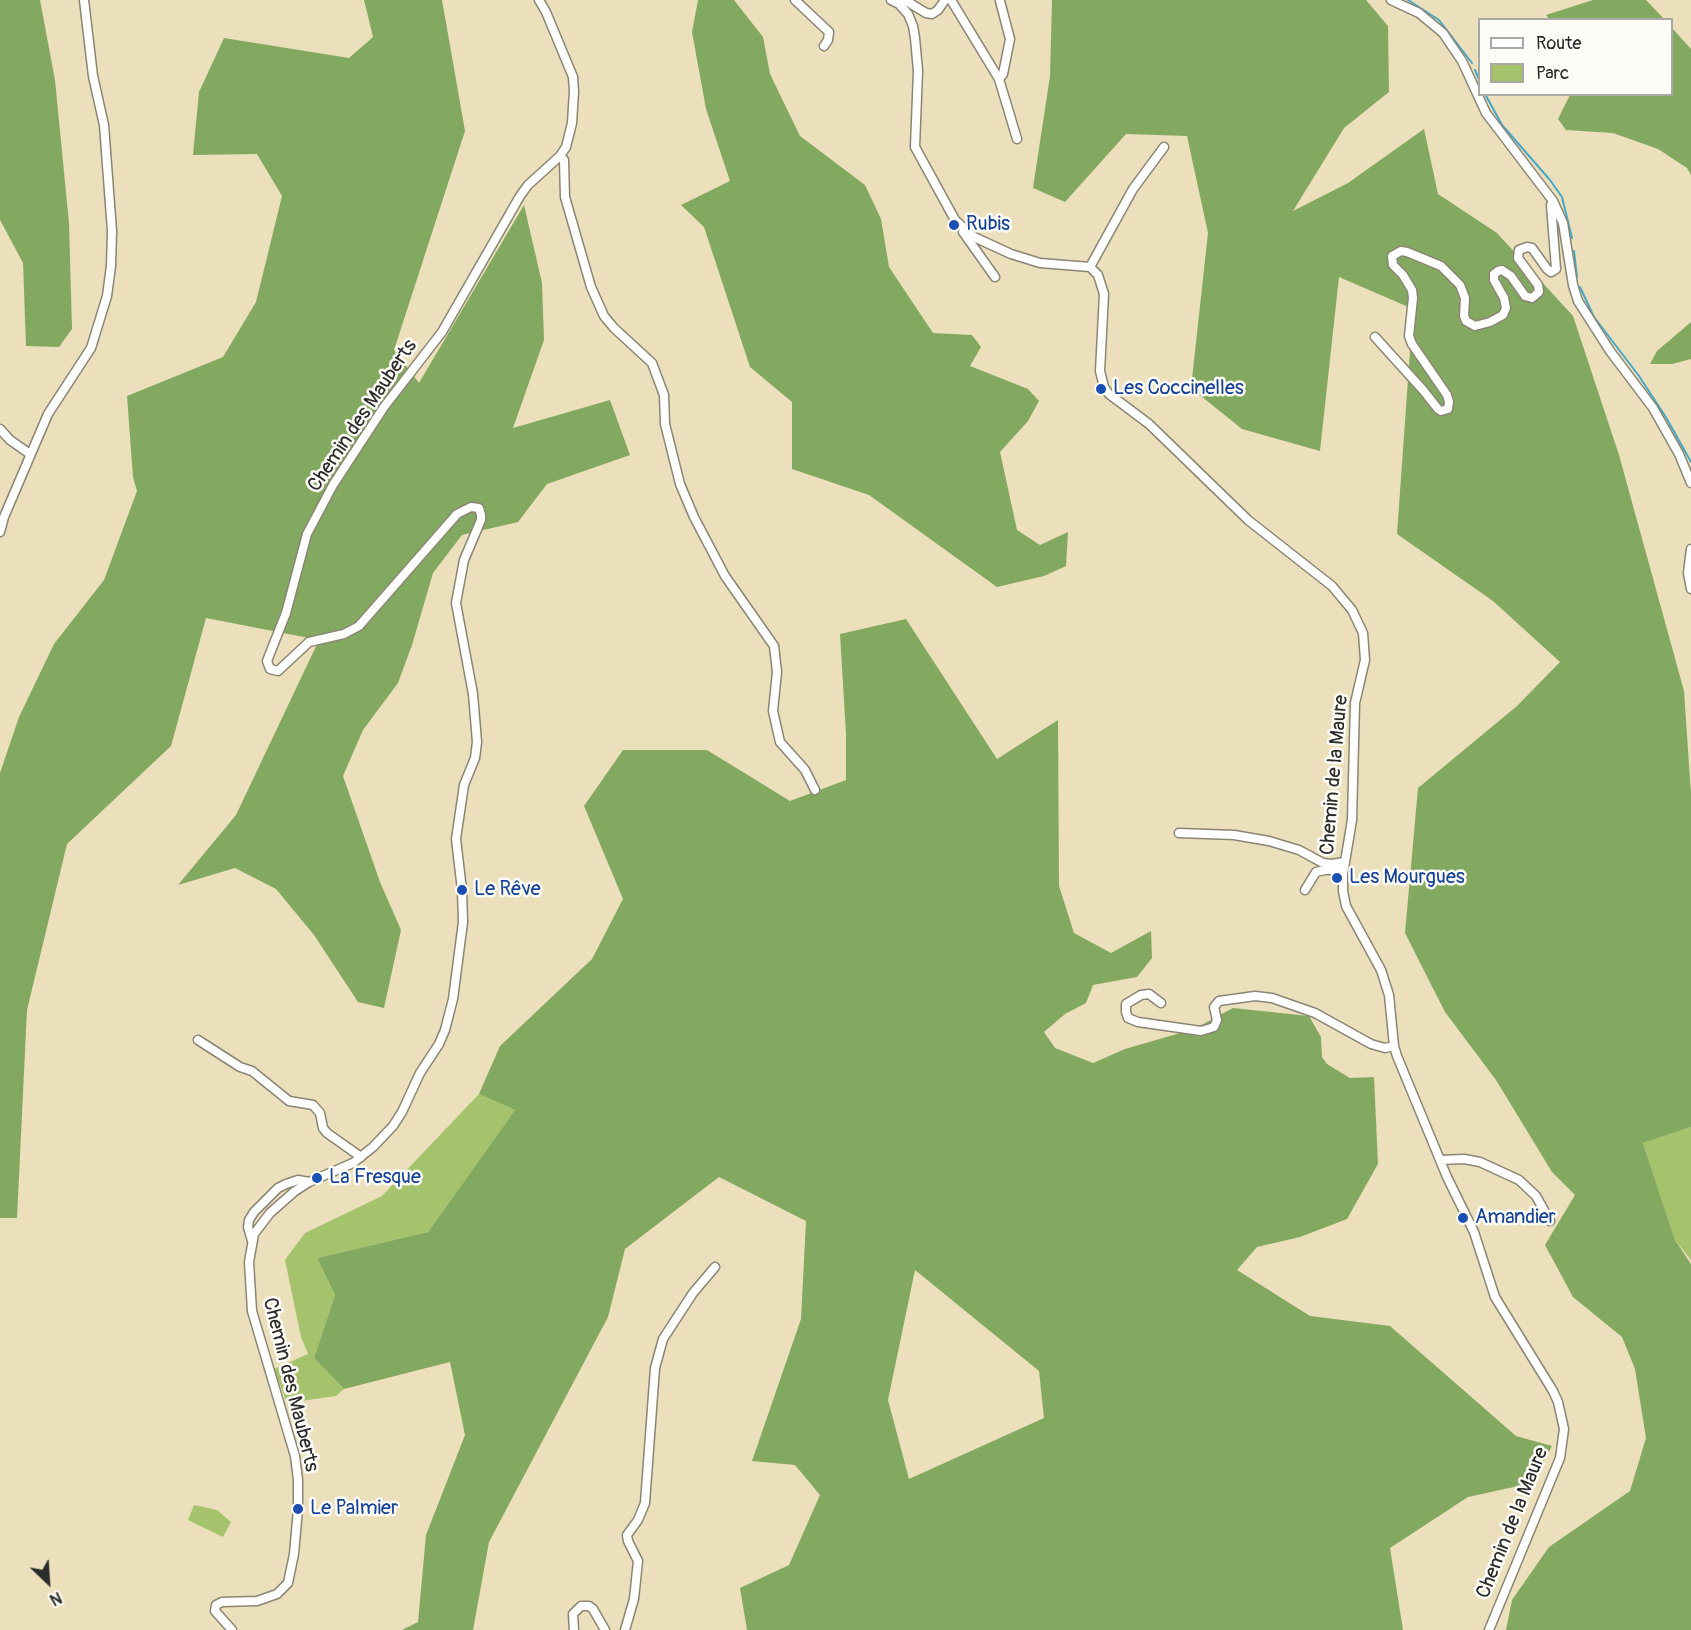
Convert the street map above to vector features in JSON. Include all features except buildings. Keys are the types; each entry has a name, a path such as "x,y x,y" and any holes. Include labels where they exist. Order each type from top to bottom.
{"street":[{"path":"0,532 4,517 51,407 91,348 107,296 112,231 104,125 93,76 84,0"},
{"path":"539,0 573,77 573,123 560,156 564,160 565,197 591,287 603,316 652,363 664,395 665,424 680,484 694,517 726,576 774,646 777,672 773,711 780,742 805,770 815,790"},
{"path":"795,0 829,32 824,46"},
{"path":"891,0 899,4 908,14 915,38 918,71 915,147 955,220 974,237 1011,254 1040,263 1090,267 1133,189 1164,147"},
{"path":"899,4 902,1 908,2 932,14 945,0"},
{"path":"951,0 999,79 1017,139"},
{"path":"1391,0 1426,18 1443,33 1462,60 1478,95"},
{"path":"999,79 1003,74 1010,39 1000,1"},
{"path":"1478,96 1486,113 1553,201 1563,223 1573,285 1578,301 1610,351 1653,408 1679,454 1691,483"},
{"name":"Chemin des Mauberts","path":"232,1630 215,1611 216,1605 222,1602 257,1601 277,1594 288,1583 294,1554 298,1509 295,1456 252,1311 249,1262 254,1234 270,1213 295,1191 309,1182 352,1163 373,1148 393,1126 420,1072 439,1044 453,999 463,922 462,890 456,848 457,831 464,785 475,758 477,742 473,694 456,603 464,561 482,515 478,508 471,507 457,514 367,620 359,626 344,634 309,642 278,671 270,669 267,661 286,613 307,534 333,485 384,407 441,332 520,196 528,185 560,156"},
{"path":"1375,337 1438,409 1445,411 1448,409 1447,395 1409,336 1412,290 1403,275 1393,265 1392,256 1401,251 1407,252 1442,266 1460,285 1465,298 1466,321 1475,326 1490,322 1503,315 1506,308 1504,298 1494,280 1494,274 1498,271 1502,270 1510,276 1525,296 1532,298 1539,292 1538,285 1518,258 1519,250 1527,247 1532,249 1547,269 1551,272 1556,269 1551,205 1553,201"},
{"path":"962,228 995,277"},
{"name":"Chemin de la Maure","path":"1090,267 1098,275 1104,294 1100,371 1104,387 1109,394 1149,424 1248,520 1332,586 1352,610 1363,633 1365,660 1355,703 1352,820 1344,866 1343,891 1346,906 1386,982 1394,1046 1440,1160 1474,1232 1495,1297 1553,1391 1564,1429 1560,1458 1489,1630"},
{"path":"0,429 10,440 30,454"},
{"path":"1691,549 1688,573 1691,589"},
{"path":"1179,833 1233,835 1269,841 1299,850 1323,863 1344,866"},
{"path":"1305,890 1316,872 1344,866"},
{"path":"1161,1003 1149,994 1141,995 1126,1004 1128,1018 1138,1022 1201,1031 1214,1027 1217,1020 1214,1007 1220,1001 1255,996 1272,998 1315,1013 1371,1044 1385,1048 1394,1046"},
{"path":"198,1041 240,1067 252,1071 289,1101 313,1105 320,1113 323,1128 361,1157"},
{"path":"1440,1160 1464,1159 1480,1162 1520,1180 1536,1196 1550,1221"},
{"path":"625,1630 634,1599 638,1561 627,1535 638,1520 645,1503 655,1368 663,1339 693,1293 715,1267"},
{"path":"574,1630 573,1614 581,1606 589,1606 593,1609 605,1630"}],"green space":[{"path":"0,0 40,0 55,80 69,223 72,329 59,347 26,346 23,263 0,220"},
{"path":"364,0 442,0 465,131 394,350 419,383 524,205 542,283 544,340 513,428 610,400 630,455 547,484 518,522 462,535 433,573 412,645 398,683 363,730 343,776 380,882 401,930 384,1008 358,1002 314,935 276,889 235,868 178,885 236,815 319,640 206,618 171,746 67,844 27,1010 17,1218 0,1218 0,773 19,717 54,644 104,580 137,491 133,477 127,396 223,357 256,302 282,196 257,154 193,155 199,92 224,38 349,58 373,37"},
{"path":"698,0 734,0 763,37 770,74 800,136 865,185 881,219 889,267 933,333 972,335 981,347 970,366 1028,389 1039,401 1028,421 1000,452 1017,530 1040,545 1068,532 1066,566 1044,576 997,587 869,495 792,469 792,402 750,367 704,227 681,205 730,181 706,109 692,32"},
{"path":"1052,0 1366,0 1388,26 1389,92 1344,128 1293,211 1348,183 1424,129 1438,194 1497,233 1573,316 1619,455 1684,691 1691,794 1691,1127 1643,1143 1675,1240 1691,1264 1691,1630 1506,1630 1512,1600 1549,1547 1630,1491 1646,1438 1635,1369 1622,1337 1573,1297 1545,1245 1575,1195 1552,1172 1496,1080 1445,1012 1405,933 1418,788 1517,706 1560,662 1493,601 1397,534 1413,309 1339,277 1320,451 1242,429 1191,388 1208,233 1187,136 1126,134 1065,202 1033,188 1050,76"},
{"path":"1593,0 1646,0 1663,18 1548,18 1546,15"},
{"path":"1673,29 1691,49 1691,175 1687,168 1658,149 1613,133 1566,130 1558,119 1570,96 1673,96"},
{"path":"1691,322 1691,359 1672,364 1650,364 1657,351"},
{"path":"906,619 997,759 1058,720 1059,886 1074,933 1111,953 1151,931 1152,958 1137,977 1093,985 1086,1003 1065,1014 1044,1032 1055,1048 1093,1063 1125,1049 1194,1029 1233,1008 1309,1016 1321,1037 1322,1057 1327,1064 1350,1078 1374,1077 1378,1164 1347,1219 1300,1237 1257,1247 1237,1270 1310,1316 1390,1326 1516,1436 1552,1446 1532,1483 1468,1497 1390,1548 1403,1630 747,1630 740,1588 789,1565 820,1495 795,1465 752,1461 801,1319 806,1221 719,1177 625,1249 608,1317 489,1542 473,1630 402,1630 418,1622 426,1535 465,1435 450,1362 344,1389 314,1358 335,1295 317,1258 428,1232 515,1110 479,1094 500,1046 592,959 623,899 584,806 623,750 707,750 790,801 846,780 846,734 840,634","holes":["915,1270 1039,1371 1044,1418 909,1479 888,1400"]},
{"path":"479,1094 515,1110 428,1232 317,1258 335,1295 314,1358 344,1389 336,1396 287,1403 274,1369 308,1354 301,1337 285,1260 305,1233 382,1196"},
{"path":"1691,1127 1691,1260 1675,1240 1643,1143"},
{"path":"194,1505 217,1510 231,1522 223,1537 188,1520"}],"waterway":[{"path":"1408,0 1439,20 1472,63"},
{"path":"1475,70 1478,77"},
{"path":"1486,96 1502,125 1562,197 1572,238"},
{"path":"1574,251 1577,277"},
{"path":"1580,287 1594,317 1639,376 1691,462"}],"place":[{"name":"Rubis","path":"954,225"},
{"name":"Les Coccinelles","path":"1101,389"},
{"name":"Les Mourgues","path":"1337,878"},
{"name":"Le Rêve","path":"462,890"},
{"name":"La Fresque","path":"317,1178"},
{"name":"Amandier","path":"1463,1218"},
{"name":"Le Palmier","path":"298,1509"}]}
